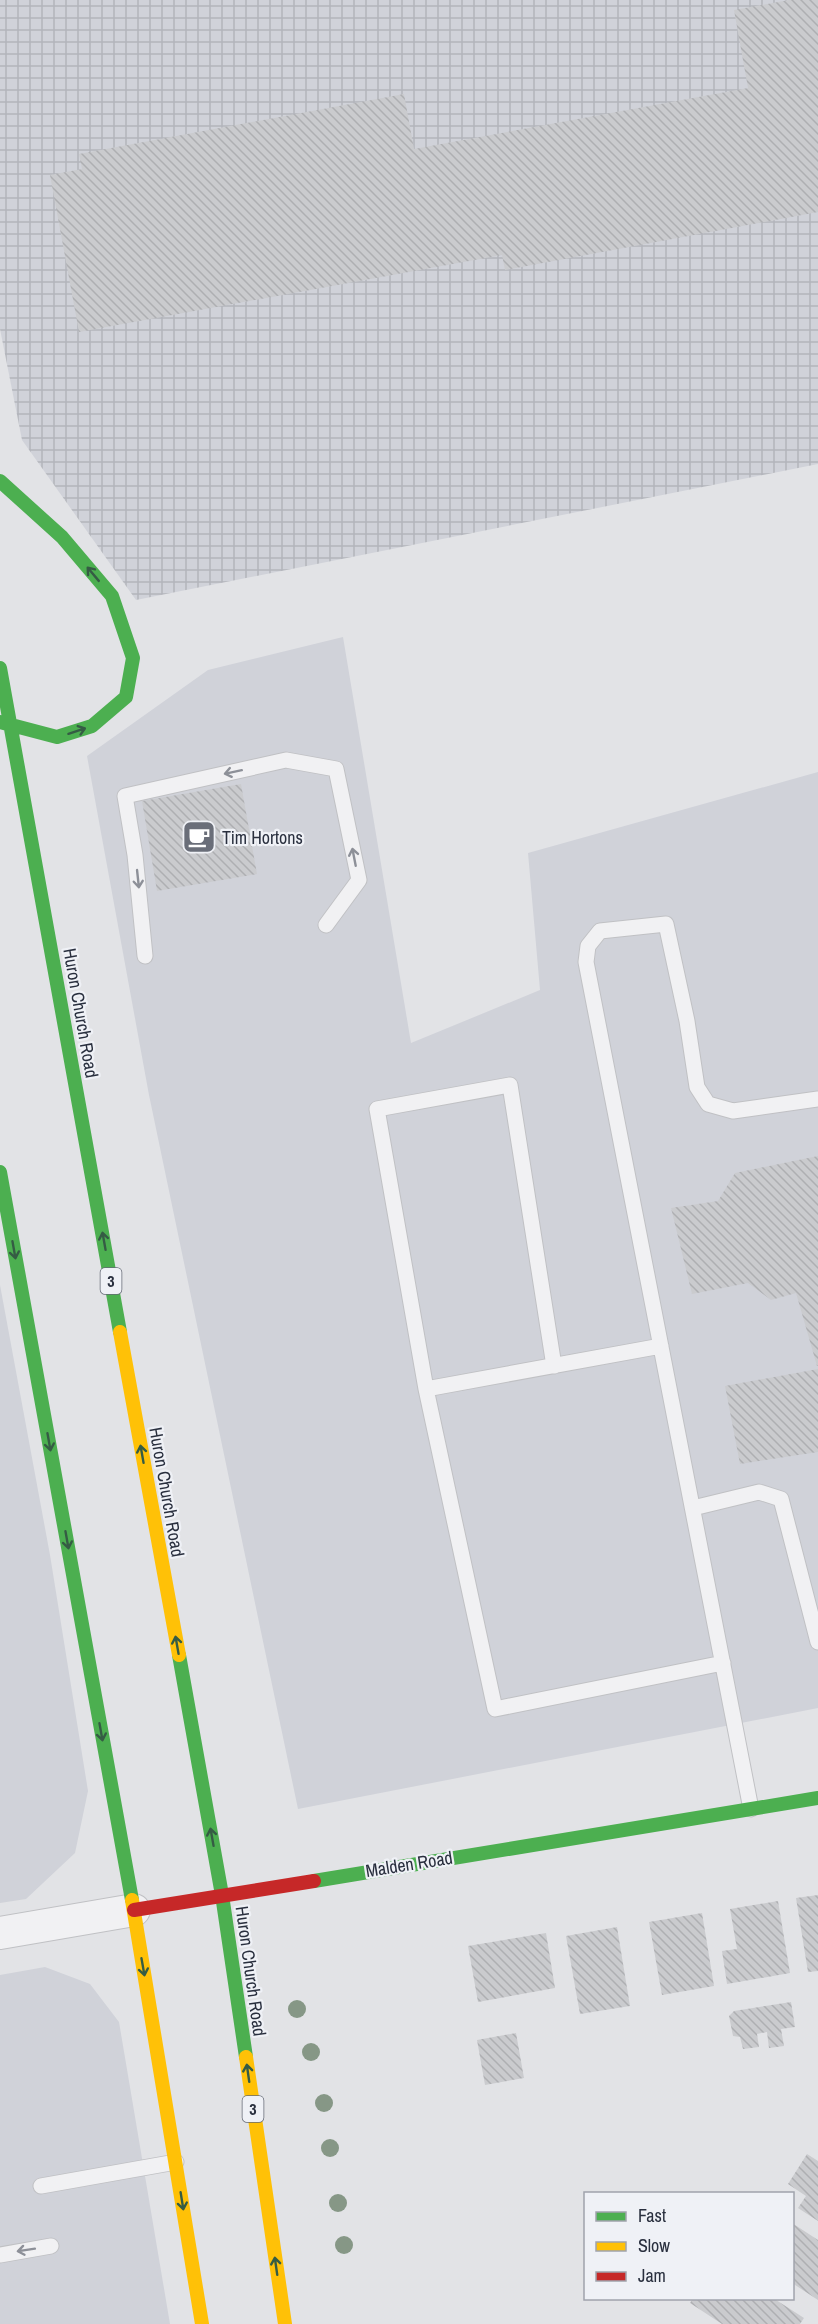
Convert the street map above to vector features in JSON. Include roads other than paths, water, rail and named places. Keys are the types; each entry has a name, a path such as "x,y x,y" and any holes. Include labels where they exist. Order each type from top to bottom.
{"main road":[{"path":"0,481 62,537 112,596 133,658 126,697 92,726 57,737 5,724"},
{"name":"Huron Church Road","path":"0,668 5,724 222,1895 285,2324"},
{"path":"0,1172 134,1910 202,2324"},
{"name":"Malden Road","path":"134,1910 818,1798"}],"street":[{"name":"Malden Road","path":"0,1933 134,1910"}],"lane":[{"path":"145,956 135,855 125,796 286,760 336,769 359,880 326,925"},
{"path":"751,1809 586,962 588,946 600,931 666,924 687,1021 697,1087 708,1104 734,1111 818,1099"},
{"path":"554,1366 510,1085 377,1109 426,1389 495,1709 723,1663"},
{"path":"426,1389 661,1347"},
{"path":"693,1508 759,1492 781,1499 818,1642"},
{"path":"41,2186 176,2162"},
{"path":"0,2255 51,2246"}],"place":[{"name":"Tim Hortons","path":"199,837"}]}
